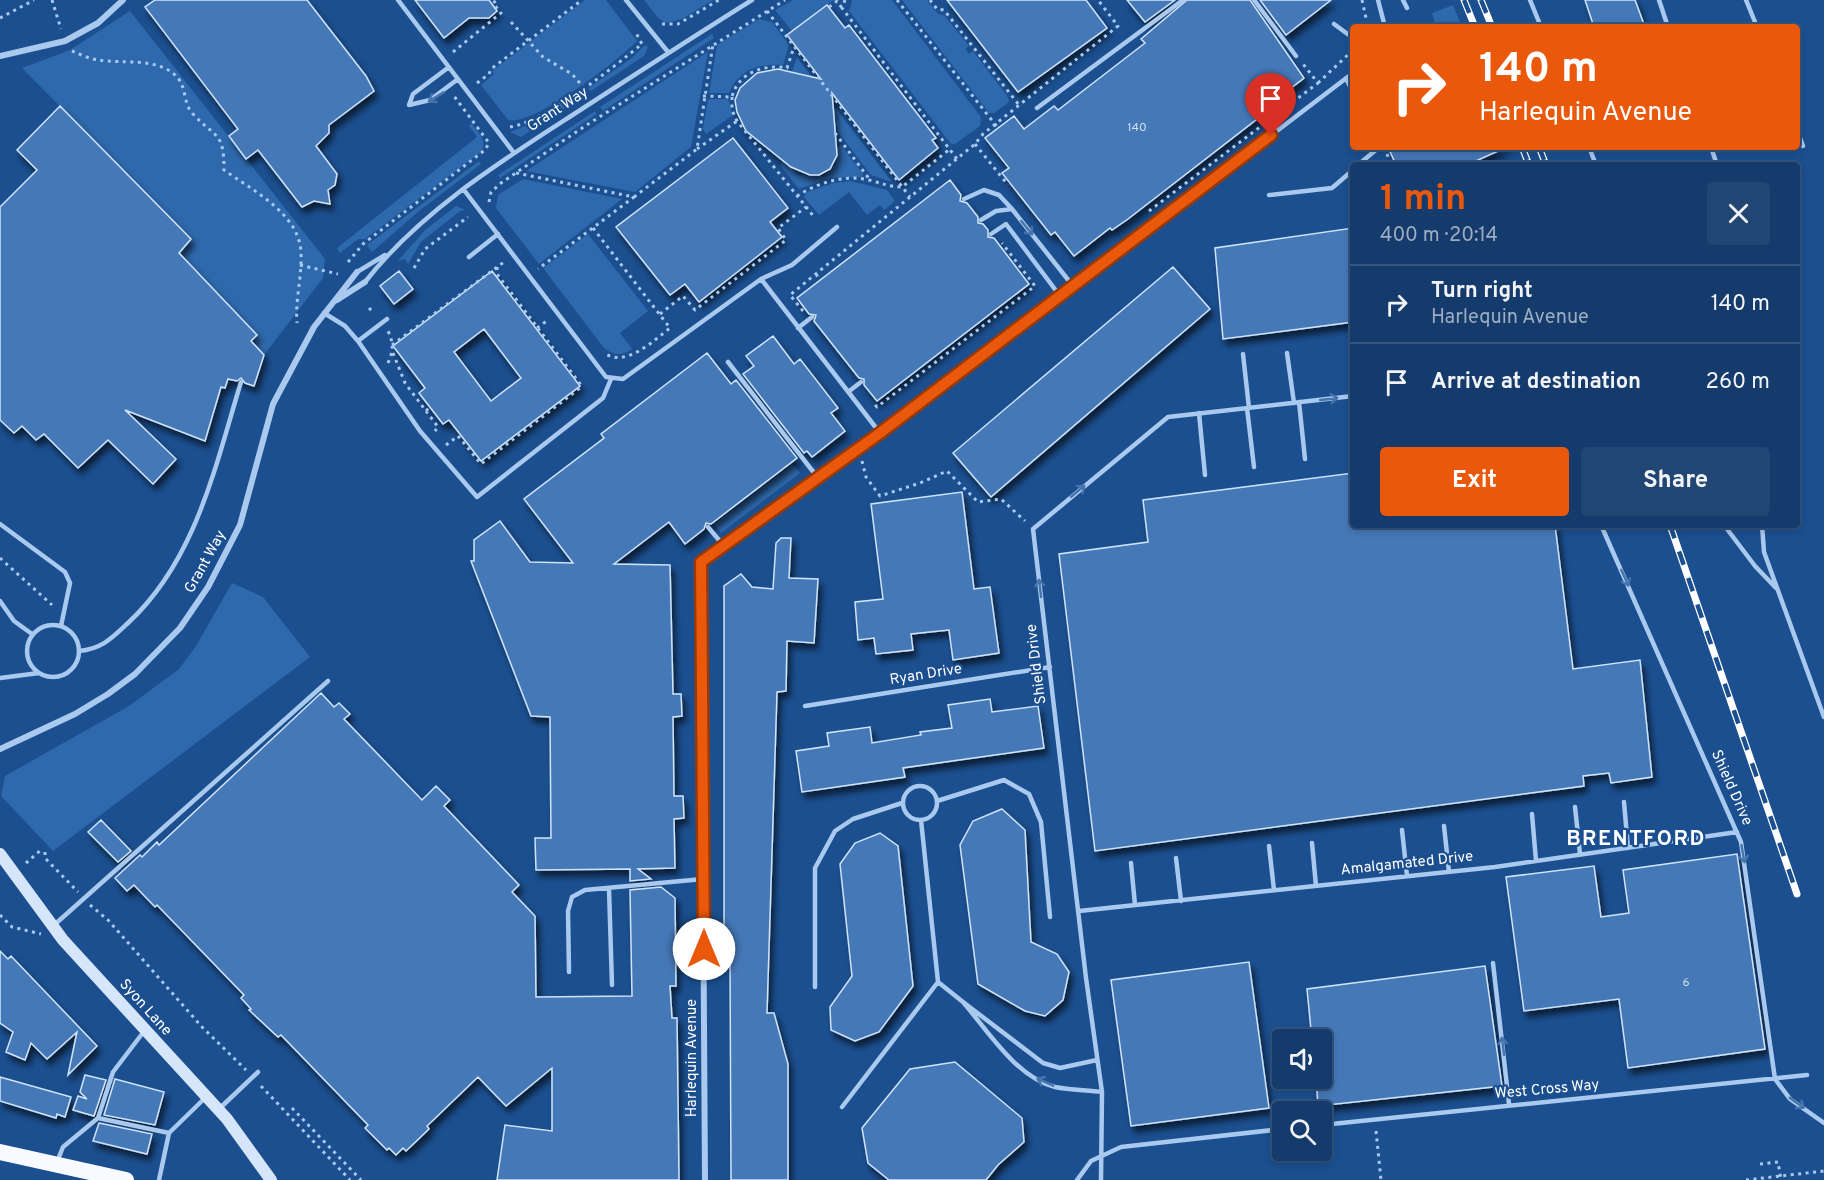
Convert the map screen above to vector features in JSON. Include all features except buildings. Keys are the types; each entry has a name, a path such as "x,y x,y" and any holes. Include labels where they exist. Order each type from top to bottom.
{"highway":[{"path":"0,1152 126,1180"},
{"path":"62,1166 94,1180"}],"main road":[{"name":"Syon Lane","path":"0,854 63,940 218,1110 271,1180"}],"street":[{"path":"0,56 64,41 98,23 123,0"},
{"name":"Grant Way","path":"0,749 75,714 108,694 135,674 180,628 208,587 240,525 273,404 314,327 357,272"},
{"name":"Grant Way","path":"332,303 365,282"},
{"name":"Harlequin Avenue","path":"705,1180 701,562 870,440"}],"lane":[{"path":"398,0 514,153"},
{"path":"626,0 668,52"},
{"name":"Grant Way","path":"357,272 387,254 464,190 514,153 752,0"},
{"path":"1036,108 1183,0"},
{"path":"1254,0 1296,56"},
{"path":"1378,0 1384,24"},
{"path":"1403,0 1407,8"},
{"path":"1530,0 1540,24"},
{"path":"1659,0 1667,24"},
{"path":"1746,0 1756,24"},
{"path":"1334,24 1350,36"},
{"path":"449,67 413,94 409,105 430,100 458,79"},
{"name":"Harlequin Avenue","path":"870,440 1350,75"},
{"path":"1346,78 1350,87"},
{"path":"1800,138 1803,146"},
{"path":"1362,162 1376,150"},
{"path":"1269,195 1332,188 1350,173"},
{"path":"464,190 602,372 611,380 623,380 761,279 792,265 837,227"},
{"path":"964,199 984,190 999,195 1073,286"},
{"path":"981,220 996,211 1012,209"},
{"path":"991,234 1005,224 1060,296"},
{"path":"469,257 498,234"},
{"name":"Grant Way","path":"365,282 387,254"},
{"path":"761,279 880,433"},
{"path":"324,313 345,326 358,341 420,431 477,497 603,398 611,380"},
{"path":"798,328 812,317"},
{"path":"358,341 387,319"},
{"path":"1287,353 1305,459"},
{"path":"1243,354 1254,467"},
{"path":"728,362 818,478"},
{"path":"79,651 93,650 108,642 148,604 176,564 202,512 241,382"},
{"path":"848,392 861,382"},
{"path":"1033,529 1168,417 1350,396"},
{"path":"1198,413 1204,475"},
{"path":"0,524 65,572 70,583 61,626"},
{"path":"708,526 724,546"},
{"name":"Shield Drive","path":"1602,528 1737,832 1751,902 1775,1079"},
{"path":"1726,528 1755,566 1778,590"},
{"path":"1762,528 1764,552 1824,717"},
{"name":"Shield Drive","path":"1033,529 1102,1092 1101,1180"},
{"path":"0,601 14,621 32,634"},
{"path":"0,678 39,673 55,677 64,675 76,663 79,651 73,633 61,626 45,626 32,634 26,651 32,667 39,673"},
{"name":"Ryan Drive","path":"805,706 1050,667"},
{"path":"53,926 328,681"},
{"path":"937,801 1004,780 1029,794 1041,822 1050,917"},
{"path":"916,786 932,791 937,801 935,812 921,820 910,818 902,802 906,792 916,786"},
{"path":"815,987 815,868 835,831 852,819 902,802"},
{"path":"1624,802 1628,848"},
{"path":"1575,807 1580,854"},
{"path":"1532,814 1536,861"},
{"path":"842,1107 938,982 921,820"},
{"path":"1444,826 1449,872"},
{"path":"1402,830 1407,876"},
{"name":"Amalgamated Drive","path":"1079,911 1449,872 1737,832"},
{"path":"1312,843 1316,886"},
{"path":"1269,846 1274,890"},
{"path":"1176,858 1181,901"},
{"path":"1131,862 1135,905"},
{"path":"569,972 568,911 572,897 585,890 703,879"},
{"path":"609,889 612,985"},
{"path":"1493,963 1509,1104"},
{"path":"938,982 1043,1063 1060,1068 1097,1060"},
{"path":"963,1002 1010,1057 1035,1077 1055,1087 1102,1092"},
{"path":"62,1166 63,1147 98,1118 113,1072 145,1030"},
{"path":"218,1110 258,1072"},
{"name":"West Cross Way","path":"1332,1124 1807,1075"},
{"path":"1775,1079 1790,1099 1824,1123"},
{"path":"159,1180 169,1133 206,1097"},
{"path":"98,1118 169,1133"},
{"path":"1077,1180 1083,1169 1121,1147 1272,1130"}],"path":[{"path":"0,18 34,0"},
{"path":"52,0 64,41 70,50 95,60 150,64 167,70 178,78 183,84 189,111 221,138 224,150 224,170 287,218 301,252 295,308 297,323"},
{"path":"453,52 493,17 501,13 493,3 498,0"},
{"path":"477,84 489,74 491,69 582,0"},
{"path":"656,19 667,26 678,24 719,0"},
{"path":"490,205 491,192 516,173 713,44 785,0"},
{"path":"842,8 845,0"},
{"path":"897,0 997,126"},
{"path":"930,0 937,9 944,10 1019,105"},
{"path":"804,312 790,295 1118,26 1098,0"},
{"path":"1362,0 1367,24"},
{"path":"829,8 837,1 957,159"},
{"path":"767,11 910,197"},
{"path":"511,22 543,57 572,74 584,88"},
{"path":"504,120 510,128 533,119 584,88 642,44 633,27"},
{"path":"697,149 703,96 713,44"},
{"path":"445,45 460,61"},
{"path":"794,47 787,68 770,67 752,72 738,84 732,97 732,110 737,121 814,218"},
{"path":"1143,216 1318,82 1350,53"},
{"path":"1311,74 1318,82"},
{"path":"471,76 482,90"},
{"path":"348,262 363,244 485,150 489,143 453,95"},
{"path":"703,96 732,97"},
{"path":"538,269 737,121"},
{"path":"835,133 871,181"},
{"path":"975,144 1012,191"},
{"path":"797,196 832,181 871,181 902,187 950,149"},
{"path":"516,173 634,197"},
{"path":"660,314 683,296 695,310 786,240 778,228 806,207"},
{"path":"414,267 424,249 468,217"},
{"path":"593,228 670,328 641,349 617,358 608,356 599,348"},
{"path":"874,404 877,407 1035,286 1002,243"},
{"path":"392,345 505,260"},
{"path":"533,262 545,278"},
{"path":"300,265 338,274"},
{"path":"387,329 393,353 405,383 438,427 434,430 446,445 458,436 481,464 581,385 497,274 497,267"},
{"path":"816,274 820,280"},
{"path":"369,308 374,313"},
{"path":"537,328 550,318"},
{"path":"388,363 393,353"},
{"path":"426,411 430,407"},
{"path":"869,455 861,461 866,477 880,496 920,483 947,471 978,502 1001,499 1033,529"},
{"path":"0,558 52,604"},
{"path":"26,864 43,850 45,858 79,893"},
{"path":"90,905 108,920 202,1027 253,1077 350,1180"},
{"path":"0,915 12,927 63,940"},
{"path":"292,1108 361,1180"},
{"path":"1377,1144 1381,1180"},
{"path":"1760,1164 1778,1162 1781,1180"},
{"path":"1746,1180 1824,1171"}],"shaded area":[{"path":"585,0 606,0 637,41 595,76 555,103 537,113 520,119 508,120 481,85 494,74 492,71"},
{"path":"644,0 713,0 682,19 666,23 658,18"},
{"path":"793,0 834,0 792,31 775,10"},
{"path":"852,0 892,0 981,117 980,126 955,144 951,144 849,11"},
{"path":"902,0 927,0 938,14 944,15 969,46 965,49 969,54 973,51 1008,97 1009,102 994,113 989,113"},
{"path":"1453,5 1461,24 1435,24 1432,13"},
{"path":"130,11 325,259 323,278 264,355 179,253 191,239 22,68 70,50"},
{"path":"759,19 772,22 789,45 783,65 766,65 751,70 738,79 729,93 709,93 717,45"},
{"path":"712,34 714,38 603,111 600,107"},
{"path":"645,45 648,47 644,56 591,91 588,88 632,58"},
{"path":"708,52 691,147 635,192 526,171"},
{"path":"797,57 892,182 871,175 792,72"},
{"path":"582,92 584,96 521,137 510,132 535,122"},
{"path":"708,99 728,99 733,115 706,134 703,129"},
{"path":"595,111 597,114 500,178 498,175"},
{"path":"471,123 483,140 481,152 365,239 358,239 340,253 337,248 477,137 469,126"},
{"path":"840,144 863,174 862,177 831,178 799,189 780,165 783,160 799,175 823,176 835,165"},
{"path":"479,161 481,164 419,211 372,252 367,245"},
{"path":"523,179 622,199 539,264 496,208 498,195"},
{"path":"850,181 887,190 895,201 884,210 880,205 867,215 849,192 819,215 804,197 807,192 833,183"},
{"path":"456,206 466,210 460,211 421,242 408,264 405,259 398,261 425,230"},
{"path":"588,234 648,311 620,333 632,349 625,353 615,354 604,348 543,268"},
{"path":"793,464 800,473 721,533 714,524"},
{"path":"232,583 263,597 310,657 53,851 1,796 5,776 129,706 179,669 196,646"}],"railway":[{"path":"1464,0 1474,24"},
{"path":"1481,0 1491,24"},
{"path":"1523,150 1528,162"},
{"path":"1540,150 1545,162"},
{"path":"1671,528 1797,894"}],"district":[{"name":"BRENTFORD","path":"1636,839"}],"route":[{"path":"704,949 701,562 880,433 1271,135"}]}
